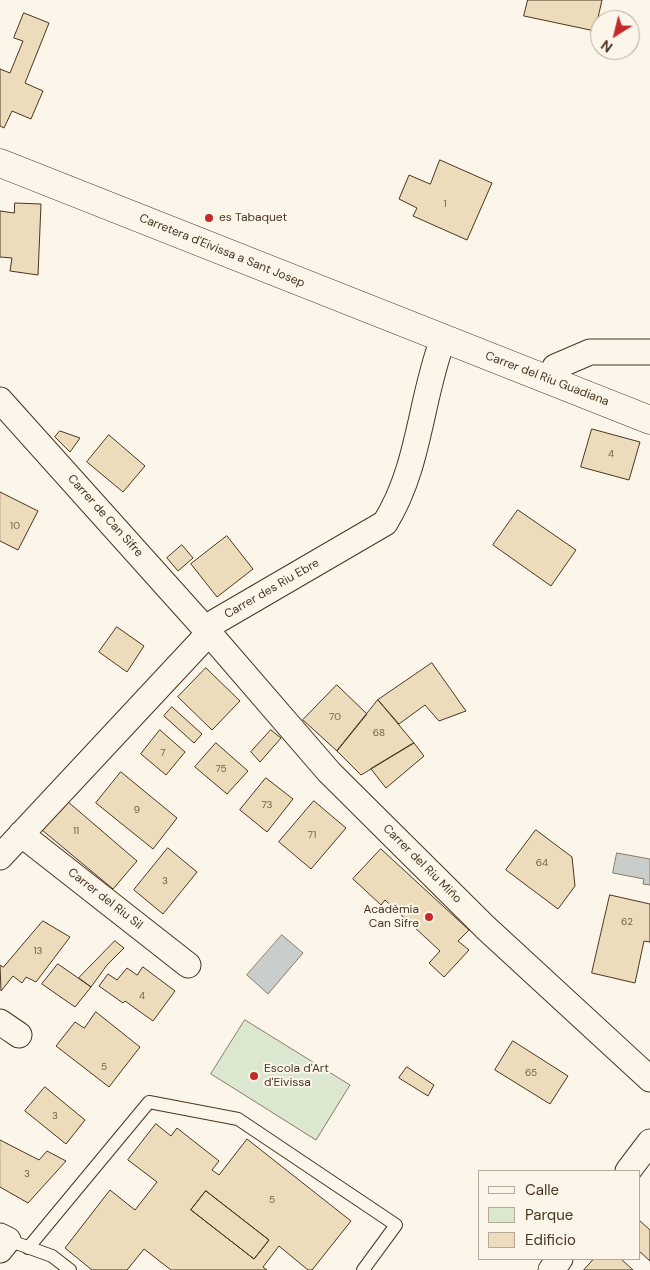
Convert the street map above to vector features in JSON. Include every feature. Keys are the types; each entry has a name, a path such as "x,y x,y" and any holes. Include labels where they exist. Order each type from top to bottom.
{"main road":[{"name":"Carretera d'Eivissa a Sant Josep","path":"0,163 444,339"},
{"name":"Carrer del Riu Guadiana","path":"444,339 650,420"}],"street":[{"name":"Carrer des Riu Ebre","path":"0,857 209,633 215,622 384,523 398,503 414,457 436,358 444,339"},
{"path":"549,380 555,367 590,352 650,352"},
{"name":"Carrer de Can Sifre","path":"0,400 209,633"},
{"name":"Carrer del Riu Miño","path":"209,633 329,772 486,928 650,1079"},
{"name":"Carrer del Riu Sil","path":"21,834 188,965"},
{"path":"629,1170 650,1142"},
{"path":"551,1270 559,1260"}],"lane":[{"path":"70,1270 52,1256 9,1244 149,1102 238,1119 396,1225 363,1270"}],"green space":[{"path":"245,1020 350,1085 316,1140 211,1074"}],"shaded area":[{"path":"617,853 650,859 650,885 643,884 644,879 613,873"},
{"path":"282,935 303,953 268,994 247,975"}],"building":[{"path":"528,0 602,0 600,10 590,10 590,30 524,16"},
{"path":"24,13 49,23 25,83 43,91 31,119 12,111 4,128 0,126 0,69 10,73 23,41 14,38"},
{"path":"440,160 492,183 467,240 413,216 417,208 399,199 409,175 430,184"},
{"path":"15,203 41,204 38,275 10,271 12,258 0,257 0,211 14,213"},
{"path":"592,429 640,442 629,480 581,467"},
{"path":"60,431 80,438 70,452 55,437"},
{"path":"109,435 145,466 123,492 87,462"},
{"path":"0,492 38,511 18,550 0,541"},
{"path":"518,510 576,550 551,586 493,545"},
{"path":"227,536 253,569 217,597 191,564"},
{"path":"182,545 193,558 178,571 167,558"},
{"path":"117,627 144,646 127,672 99,652"},
{"path":"432,663 466,711 439,721 425,705 399,724 378,700"},
{"path":"206,668 240,701 212,730 178,697"},
{"path":"337,685 367,714 337,751 303,720"},
{"path":"378,700 414,743 361,775 337,751"},
{"path":"172,707 202,734 194,743 164,716"},
{"path":"160,730 185,752 166,775 141,754"},
{"path":"271,730 281,738 260,762 251,752"},
{"path":"216,743 248,771 227,794 195,767"},
{"path":"414,743 424,756 386,788 371,769"},
{"path":"121,772 177,818 153,849 96,803"},
{"path":"266,778 293,799 267,832 240,810"},
{"path":"67,801 137,861 113,889 42,830"},
{"path":"314,801 346,828 311,869 279,842"},
{"path":"536,830 572,857 575,886 558,909 506,870"},
{"path":"168,848 197,872 163,914 134,890"},
{"name":"Acadèmia Can Sifre","path":"381,849 469,930 458,941 469,950 444,977 429,963 440,951 385,900 381,905 353,879"},
{"path":"610,895 650,904 650,942 644,941 635,983 592,973"},
{"path":"43,921 70,937 36,982 26,977 22,983 13,976 1,991 0,965 3,967"},
{"path":"115,941 124,948 107,965 91,987 79,978"},
{"path":"58,964 91,987 75,1007 42,984"},
{"path":"143,967 175,991 153,1021 125,1001 123,1003 99,986 108,974 117,980 127,968 137,975"},
{"path":"96,1012 140,1047 109,1087 56,1046 75,1022 84,1028"},
{"path":"513,1041 568,1076 550,1104 495,1070"},
{"path":"407,1067 434,1085 428,1096 399,1078"},
{"path":"45,1087 85,1120 66,1144 25,1111"},
{"path":"156,1124 171,1136 177,1128 219,1161 212,1170 219,1175 247,1139 351,1221 312,1270 308,1270 279,1246 263,1267 267,1270 171,1270 144,1249 127,1270 92,1270 65,1248 110,1190 135,1210 157,1182 128,1160","holes":["206,1191 269,1240 254,1259 191,1210"]},
{"path":"0,1140 39,1160 47,1151 66,1161 28,1203 0,1187"},
{"path":"206,1191 269,1240 254,1259 191,1210"},
{"path":"640,1221 650,1230 650,1261 640,1252"},
{"path":"593,1260 622,1260 633,1270 584,1270"}],"place":[{"name":"es Tabaquet","path":"209,218"},
{"name":"Acadèmia Can Sifre","path":"429,917"},
{"name":"Escola d'Art d'Eivissa","path":"254,1076"}]}
